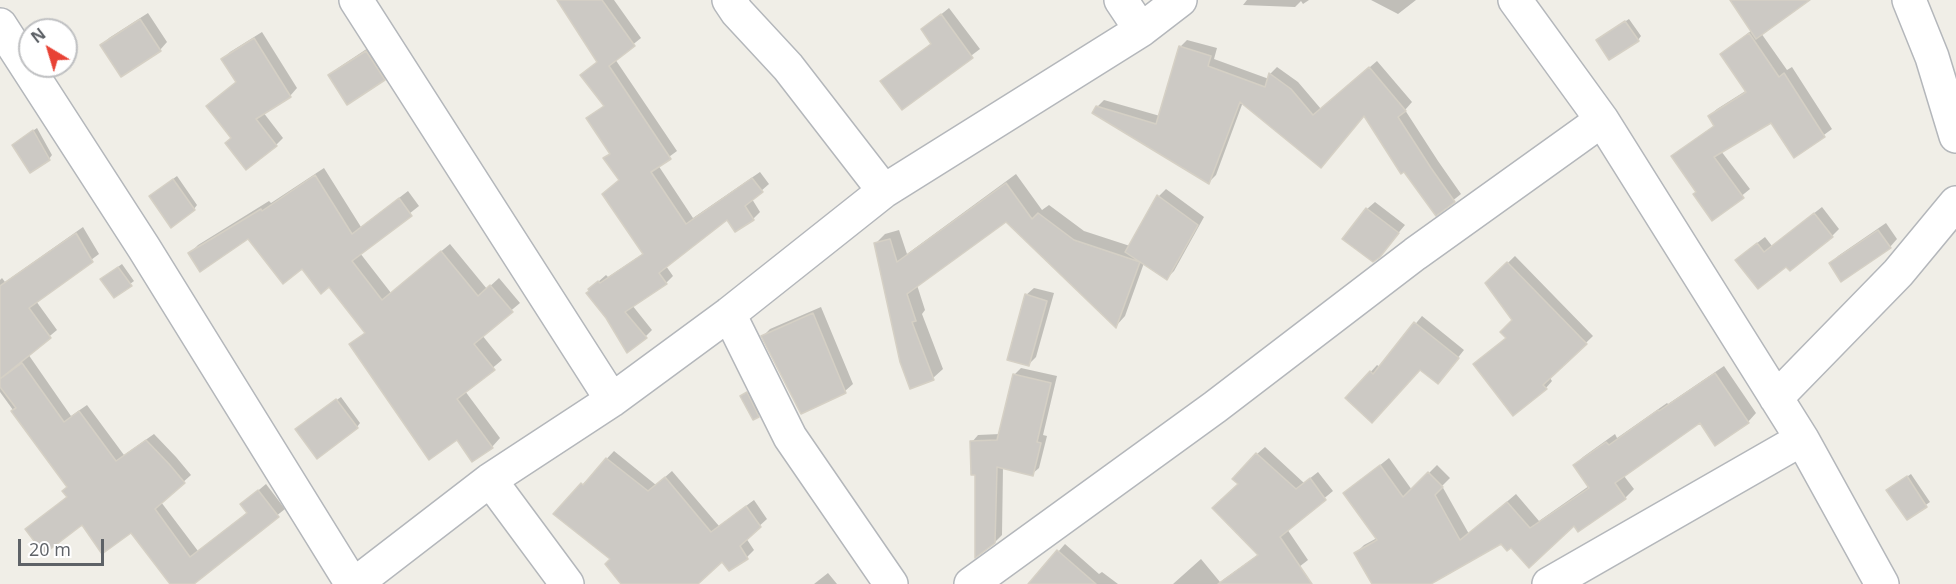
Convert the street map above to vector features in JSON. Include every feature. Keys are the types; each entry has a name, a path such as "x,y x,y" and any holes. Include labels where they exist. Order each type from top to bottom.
{"street":[{"path":"356,0 612,400"},
{"path":"729,0 737,12 788,67 884,191"},
{"path":"1121,0 1141,30"},
{"path":"0,25 144,248 353,584 490,480 612,400 729,314 884,191 1141,30 1180,0"},
{"path":"1515,0 1602,120 1802,439 1882,584"},
{"path":"1910,0 1932,57 1956,136"},
{"path":"971,584 1215,407 1415,254 1602,120"},
{"path":"1776,398 1898,273 1956,203"},
{"path":"729,314 790,436 891,584"},
{"path":"1550,584 1802,439"},
{"path":"490,480 567,584"}],"building":[{"path":"557,0 602,0 635,46 609,66 671,159 651,172 686,224 752,178 763,192 745,206 754,220 735,232 727,220 659,273 667,284 625,312 647,338 627,353 606,318 586,293 598,281 600,283 643,254 602,194 619,180 603,158 610,154 586,118 604,106 580,75 597,62"},
{"path":"1730,0 1810,0 1756,39"},
{"path":"941,14 973,58 902,110 880,81 931,44 921,29"},
{"path":"140,19 161,51 121,77 100,45"},
{"path":"1625,21 1639,41 1609,60 1596,40"},
{"path":"1749,33 1779,77 1784,73 1825,137 1794,158 1771,123 1714,157 1744,198 1712,221 1693,194 1696,192 1671,156 1714,126 1708,116 1746,92 1720,54"},
{"path":"254,38 291,97 256,119 277,146 246,170 225,143 231,138 206,106 236,82 221,59"},
{"path":"1179,46 1211,56 1208,66 1265,87 1269,73 1291,89 1313,115 1369,67 1406,111 1398,117 1455,202 1436,216 1404,172 1401,174 1364,116 1321,168 1240,102 1209,184 1092,113 1096,106 1156,124"},
{"path":"366,51 385,80 347,105 328,75"},
{"path":"33,130 50,160 30,173 12,145"},
{"path":"315,175 352,234 399,198 412,216 352,261 382,300 441,251 478,296 490,285 513,312 474,344 495,370 457,399 493,448 472,462 457,440 429,460 349,344 365,333 329,287 321,294 302,269 283,284 248,239 200,272 188,253 261,209 262,211"},
{"path":"173,179 195,210 171,228 149,196"},
{"path":"1006,183 1032,219 1038,213 1074,240 1140,262 1116,328 1006,222 907,294 916,321 912,322 934,380 910,389 900,362 874,243 890,239 897,262"},
{"path":"1157,195 1198,225 1167,280 1125,252"},
{"path":"1366,208 1399,233 1380,257 1373,262 1342,239"},
{"path":"1814,213 1833,237 1790,271 1786,267 1758,289 1735,260 1757,243 1764,252"},
{"path":"1878,230 1891,248 1841,282 1829,263"},
{"path":"76,233 93,262 29,308 51,338 0,379 0,286"},
{"path":"1507,262 1587,344 1543,385 1547,389 1513,416 1473,364 1506,338 1500,332 1512,320 1485,283"},
{"path":"118,267 132,286 114,298 100,279"},
{"path":"1025,294 1047,301 1029,366 1007,360"},
{"path":"813,313 846,393 801,414 761,336"},
{"path":"1414,322 1459,358 1438,384 1420,370 1372,423 1345,398 1370,371 1373,374"},
{"path":"22,363 64,422 79,411 116,461 146,440 169,464 185,483 155,509 190,557 247,513 240,504 258,490 279,517 194,584 170,584 131,533 102,554 82,525 44,554 25,529 67,497 62,491 67,487 11,411 16,408 0,387 0,379"},
{"path":"1715,373 1749,423 1715,446 1700,423 1615,483 1626,499 1578,532 1574,526 1529,568 1511,548 1507,551 1501,544 1431,584 1372,584 1354,553 1377,540 1343,493 1380,465 1403,497 1428,472 1443,487 1435,495 1460,540 1507,502 1530,528 1589,488 1573,465 1606,442 1609,445"},
{"path":"1013,374 1051,383 1037,442 1041,443 1033,476 997,467 995,543 975,558 975,475 971,475 970,441 997,440"},
{"path":"747,392 759,417 753,420 740,396"},
{"path":"336,399 358,428 317,459 295,429"},
{"path":"1256,453 1296,489 1310,478 1326,500 1280,537 1312,584 1218,584 1258,555 1212,508 1238,484 1232,479"},
{"path":"606,458 648,491 665,477 711,532 746,506 761,527 740,546 748,559 729,571 722,562 698,584 621,584 605,564 610,559 553,514 581,483 583,485"},
{"path":"1907,476 1927,507 1907,520 1886,490"},
{"path":"1057,550 1096,584 1028,584"}]}
